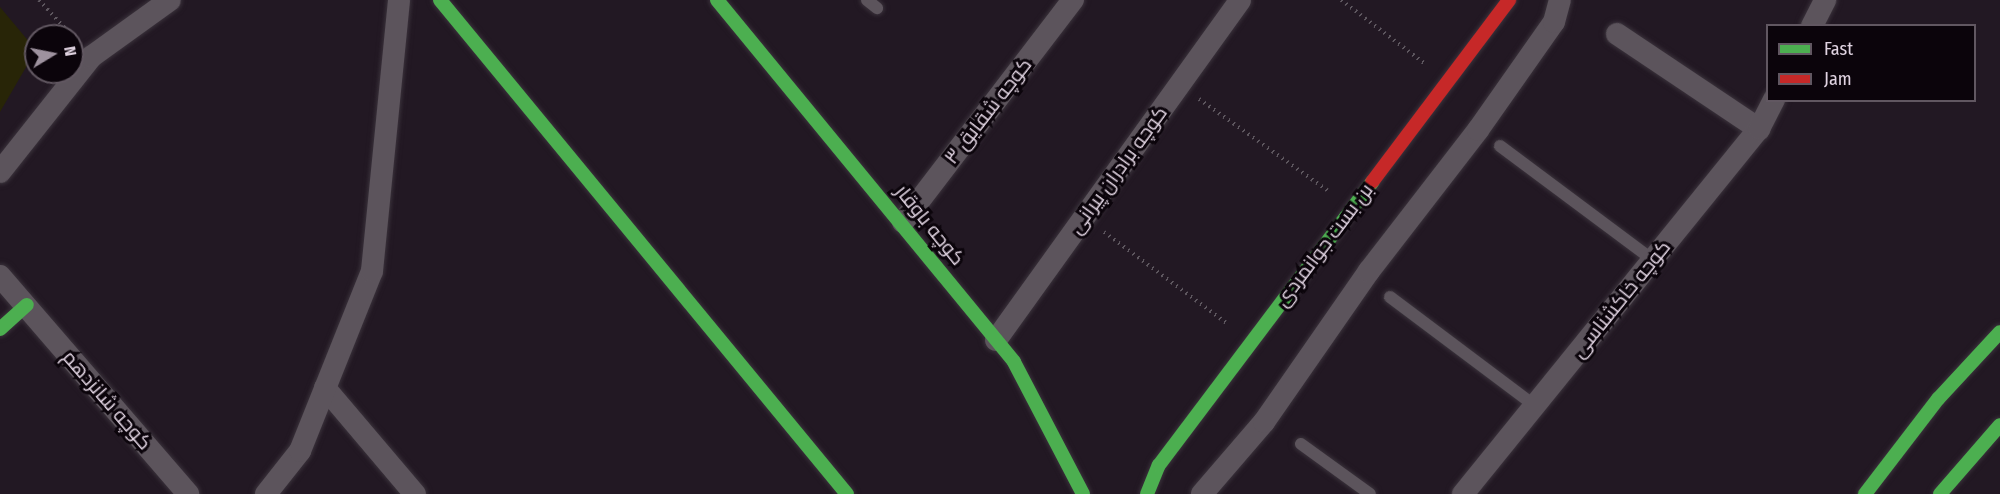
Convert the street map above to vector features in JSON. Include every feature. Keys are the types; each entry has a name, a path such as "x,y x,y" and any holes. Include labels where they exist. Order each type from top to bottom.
{"street":[{"path":"0,172 91,57 170,0"},
{"path":"266,494 300,452 372,271 399,0"},
{"path":"440,0 847,494"},
{"name":"کوچه شقایق ۳","path":"903,222 1073,0"},
{"name":"کوچه برادران پیرانی","path":"996,339 1240,0"},
{"name":"بن بست جوانمردی","path":"1147,494 1159,465 1509,0"},
{"path":"1202,494 1264,422 1369,271 1478,130 1554,22 1560,0"},
{"path":"1813,24 1825,0"},
{"name":"کوچه باوقار","path":"725,3 1014,362 1083,494"},
{"path":"1617,34 1759,129"},
{"name":"کوچه خاکشناسی","path":"1463,494 1759,129 1773,102"},
{"name":"کوچه شانزدهم","path":"0,276 188,494"},
{"path":"0,330 27,305"},
{"path":"1865,494 1938,399 2000,332"},
{"path":"325,388 415,494"},
{"path":"1940,494 2000,425"}],"lane":[{"path":"867,0 877,8"},
{"path":"1500,146 1653,260"},
{"path":"1390,297 1535,406"},
{"path":"1301,444 1370,494"}],"path":[{"path":"39,0 61,24"},
{"path":"1341,0 1448,81"},
{"path":"1179,84 1352,208"},
{"path":"1084,217 1252,342"}],"shaded area":[{"path":"0,7 24,36 24,71 0,112"}],"traffic: fast":[{"path":"440,0 847,494"},
{"path":"717,0 1014,362 1083,494"},
{"path":"1147,494 1159,465 1372,182"},
{"path":"0,329 27,305"},
{"path":"1865,494 1938,399 2000,332"},
{"path":"1940,494 2000,425"}],"traffic: jam":[{"path":"1372,182 1509,0"}]}
